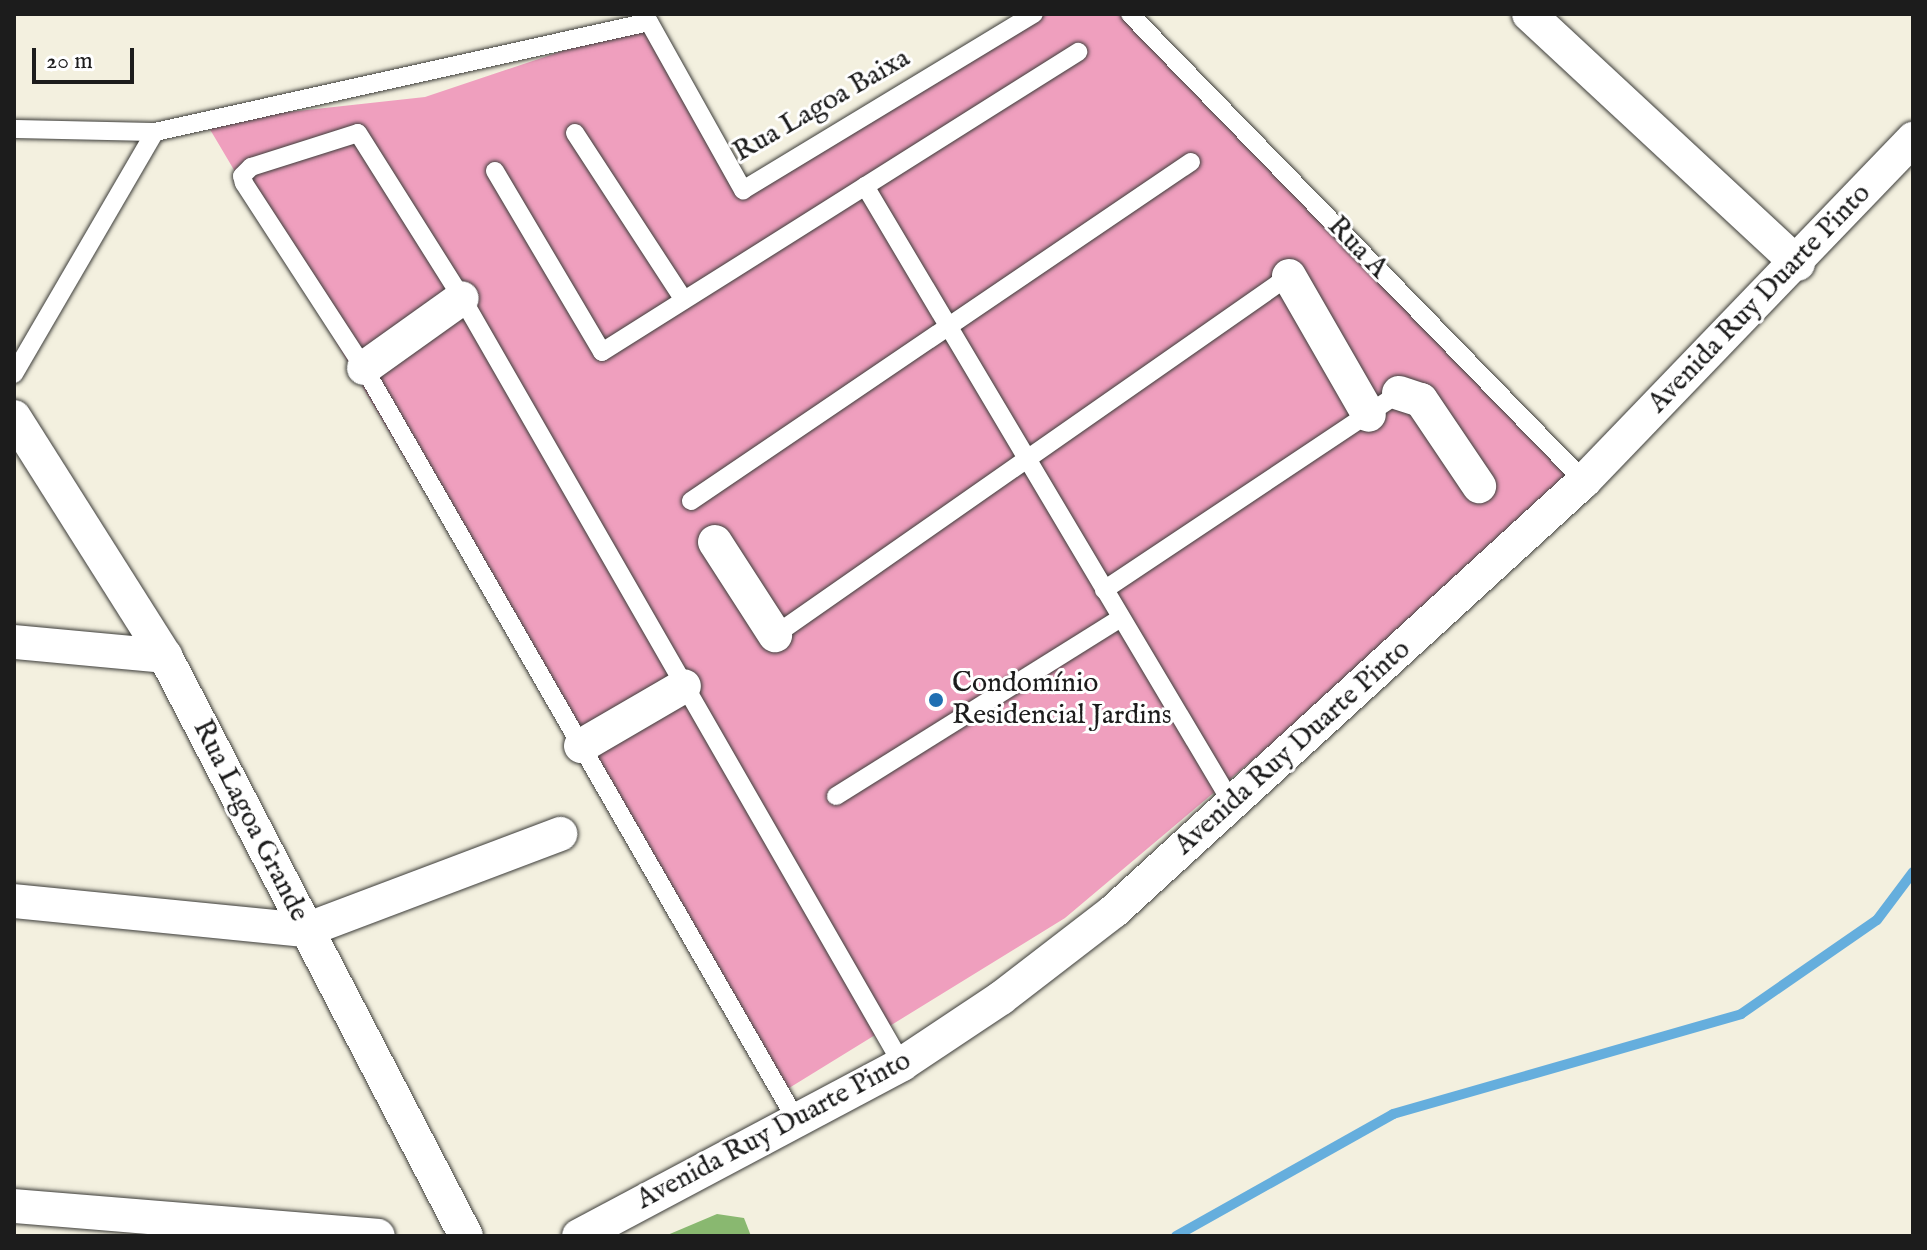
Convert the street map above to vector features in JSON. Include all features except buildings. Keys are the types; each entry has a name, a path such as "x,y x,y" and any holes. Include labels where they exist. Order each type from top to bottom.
{"street":[{"path":"1529,14 1798,264"},
{"name":"Avenida Ruy Duarte Pinto","path":"579,1236 798,1123 902,1064 1001,998 1114,911 1584,481 1798,264 1913,139"},
{"path":"1289,276 1369,415"},
{"path":"364,368 462,298"},
{"path":"1399,393 1421,400 1479,486"},
{"name":"Rua Lagoa Grande","path":"14,417 165,656 466,1236"},
{"path":"715,542 775,635"},
{"path":"14,642 165,656"},
{"path":"581,746 684,686"},
{"path":"14,901 306,930 560,834"},
{"path":"14,1206 378,1236"}],"lane":[{"name":"Rua Lagoa Baixa","path":"155,132 649,22 743,190 1034,14"},
{"name":"Rua A","path":"1130,14 1584,481"},
{"path":"495,171 602,352 1078,52"},
{"path":"14,129 155,132 14,374"},
{"path":"798,1123 364,368 244,183 245,171 358,133 462,298 902,1064"},
{"path":"575,133 684,300"},
{"path":"691,501 944,325 1191,162"},
{"path":"865,186 944,325 1233,805"},
{"path":"775,635 1289,276"},
{"path":"1104,590 1399,393"},
{"path":"836,796 1121,618"}],"green space":[{"path":"717,1214 744,1218 751,1236 665,1236"}],"waterway":[{"path":"1176,1236 1393,1114 1741,1014 1877,920 1913,872"}],"place":[{"name":"Condomínio Residencial Jardins","path":"936,700"}]}
